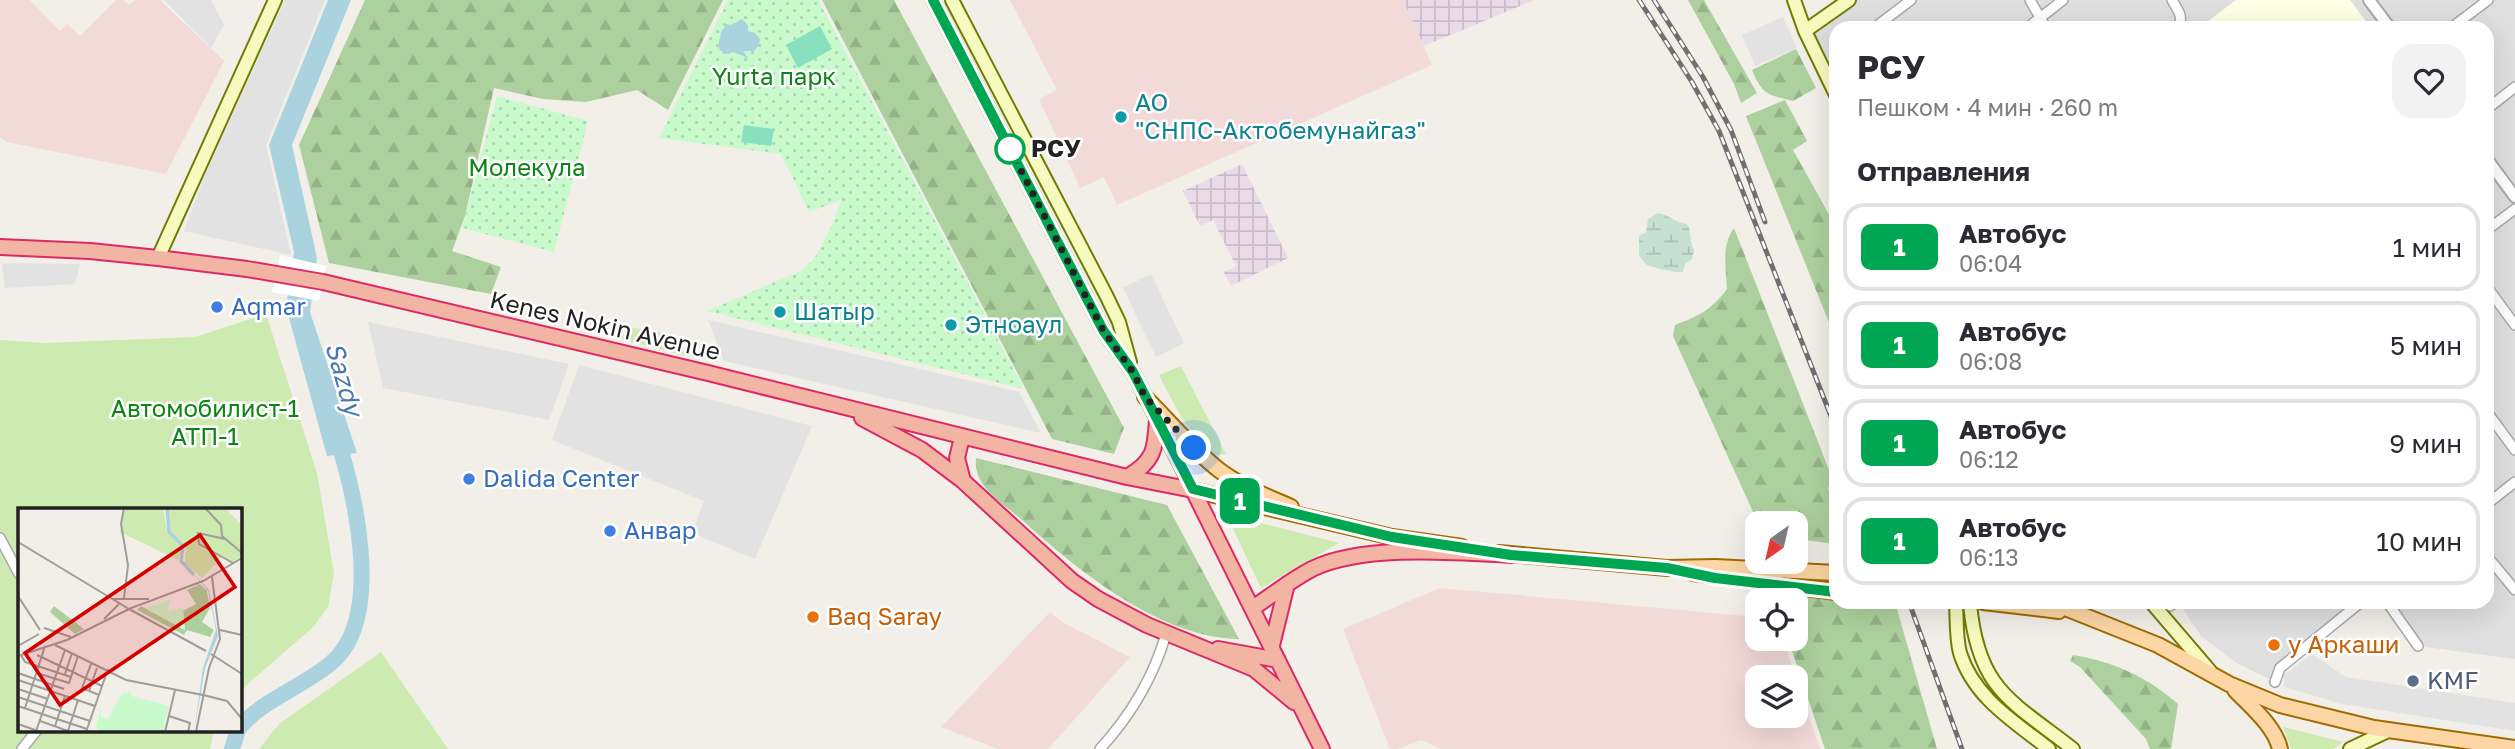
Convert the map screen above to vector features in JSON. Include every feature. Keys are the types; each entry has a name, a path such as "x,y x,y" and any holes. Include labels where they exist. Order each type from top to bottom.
{"highway":[{"name":"Kenes Nokin Avenue","path":"0,247 90,251 158,258 276,273 323,282 1127,477 1193,489"},
{"path":"837,406 913,445 963,481 1073,582 1106,604 1166,634 1254,669 1298,705"},
{"path":"1127,477 1146,464 1153,454 1157,419"},
{"path":"962,437 957,458 963,481"},
{"path":"1193,489 1322,749"},
{"path":"1253,608 1313,569 1343,558 1385,553 1511,555"},
{"path":"1272,645 1287,584"},
{"path":"1199,646 1278,660"}],"main road":[{"path":"158,258 275,0"},
{"path":"933,0 1103,330 1133,372 1193,489 1392,537 1511,555 1667,568 1715,567 1829,573"},
{"path":"952,0 1119,322 1133,372"},
{"path":"1794,0 1805,31 1829,80"},
{"path":"1805,31 1850,0"},
{"path":"1014,156 1029,148"},
{"path":"1063,252 1079,244"},
{"path":"1145,397 1194,448 1220,470 1250,489 1338,525"},
{"path":"1667,568 1715,578 1829,591"},
{"path":"1956,609 1960,652 1976,684 1995,707 2049,749"},
{"path":"1975,609 1973,635 1977,651 1994,684 2009,700 2073,749"},
{"path":"2048,609 2098,620"},
{"path":"2069,609 2158,645 2229,684 2308,714 2390,730 2515,748"},
{"path":"2157,609 2213,674"},
{"path":"2229,684 2264,722 2280,749"},
{"path":"2350,749 2390,730"}],"street":[{"path":"1883,21 1911,0"},
{"path":"2030,0 2042,21"},
{"path":"2036,21 2063,0"},
{"path":"2172,0 2181,15 2180,21"},
{"path":"2369,0 2385,21"},
{"path":"2460,21 2488,0"},
{"path":"2494,104 2515,88"},
{"path":"2494,168 2515,197"},
{"path":"2494,225 2515,209"},
{"path":"2494,296 2515,325"},
{"path":"2494,422 2515,450"},
{"path":"2494,498 2515,482"},
{"path":"0,538 18,572"},
{"path":"2494,564 2515,590"},
{"path":"2275,682 2280,668 2352,609"},
{"path":"2391,609 2418,646"},
{"path":"1100,749 1137,703 1159,659 1166,634"},
{"path":"22,749 35,732"}],"shaded area":[{"path":"0,0 30,0 60,31 67,24 80,36 116,0 123,0 129,5 135,0 160,0 224,61 166,174 7,142 0,137"},
{"path":"164,0 211,0 224,25 211,48"},
{"path":"285,0 325,0 266,145 291,255 184,231 205,175"},
{"path":"1010,0 1403,0 1432,65 1117,205 1104,177 1080,188 1039,99 1057,90"},
{"path":"1403,0 1532,0 1532,1 1424,46"},
{"path":"1850,0 2515,0 2515,659 2418,646 2392,609 2494,609 2494,21 1829,21 1829,60 1811,28"},
{"path":"2236,0 2350,0 2366,21 2208,21"},
{"path":"1783,17 1797,48 1755,66 1742,35"},
{"path":"1242,164 1288,258 1231,286 1224,272 1236,266 1213,220 1200,226 1183,191"},
{"path":"2,263 80,264 75,284 5,288"},
{"path":"1151,274 1184,343 1156,357 1123,288"},
{"path":"708,320 1019,392 1041,433 724,361"},
{"path":"368,322 569,364 549,420 383,388"},
{"path":"579,365 812,426 755,559 692,533 704,501 552,440"},
{"path":"1440,588 1745,616 1745,651 1787,651 1792,665 1745,665 1745,728 1808,728 1808,714 1820,749 1441,749 1421,740 1398,749 1390,749 1343,629"},
{"path":"2183,609 2352,609 2280,668 2275,682 2235,662 2201,636"},
{"path":"1050,612 1062,622 1130,657 1048,749 998,749 941,727"},
{"path":"2312,654 2346,677 2515,703 2515,731 2342,704 2284,687 2284,675"}],"green space":[{"path":"365,0 723,0 668,110 637,90 586,102 543,99 494,88 465,216 452,251 501,267 491,294 329,263 299,145"},
{"name":"Yurta парк","path":"728,0 818,0 1024,389 707,311 803,270 816,256 841,200 809,212 781,154 659,138"},
{"path":"822,0 894,0 1124,428 1114,454 1052,439"},
{"path":"1688,0 1704,0 1757,93 1741,103 1734,84"},
{"path":"820,26 832,49 798,68 786,45"},
{"path":"1796,49 1816,88 1793,101 1767,93 1759,85 1752,70"},
{"name":"Молекула","path":"497,96 588,121 554,252 462,228"},
{"path":"1785,100 1807,141 1793,150 1829,214 1829,323 1746,116"},
{"path":"744,125 774,129 771,146 741,142"},
{"path":"1658,213 1689,227 1694,250 1692,259 1685,264 1683,272 1647,265 1639,256 1639,236 1646,232 1648,219"},
{"path":"1734,228 1829,470 1829,543 1808,540 1808,511 1753,511 1673,336 1675,325 1704,312 1727,289 1727,242"},
{"name":"Автомобилист-1 АТП-1","path":"266,314 317,473 334,573 328,607 314,626 242,689 242,508 18,508 18,732 214,732 210,749 0,749 0,340 44,343 195,337"},
{"path":"634,328 672,337 682,347 686,356 620,339 627,330"},
{"path":"1181,366 1226,454 1213,455 1196,437 1159,375"},
{"path":"976,458 1167,505 1239,639 1209,636 1179,627 1121,598 1068,559 990,493 979,477"},
{"path":"1226,514 1339,543 1261,588"},
{"path":"1808,596 1829,597 1829,609 1897,609 1937,749 1825,749 1808,698 1808,665 1797,665 1792,651 1808,651"},
{"path":"381,652 448,749 259,749 279,724"},
{"path":"2073,655 2102,661 2142,678 2178,704 2171,749 2150,749 2146,739 2080,667 2070,661"},
{"path":"2283,727 2343,742 2333,749 2291,749"}],"water":[{"path":"328,0 351,0 292,145 317,258 310,312 357,453 327,456 286,307 294,252 269,145"},
{"path":"742,19 748,25 748,31 755,33 760,39 754,51 743,51 748,58 733,52 728,54 718,47 721,32 727,24 731,25"}],"pier":[{"path":"280,255 326,266 319,301 272,292"}],"waterway":[{"name":"Sazdy","path":"242,725 270,702 331,663 347,643 357,617 361,554 351,489 336,435"},
{"name":"Sazdy","path":"232,749 237,732"}],"railway":[{"path":"1639,0 1692,82 1719,131 1829,411"},
{"path":"1654,0 1703,77 1731,130 1765,222"},
{"path":"1912,609 1962,749"}],"bus line":[{"name":"1","path":"933,0 1103,330 1133,372 1193,489 1392,537 1511,555 1667,568 1715,578 1829,592"}],"place":[{"name":"АО \"СНПС-Актобемунайгаз\"","path":"1121,117"},
{"name":"РСУ","path":"1010,149"},
{"name":"Aqmar","path":"217,307"},
{"name":"Шатыр","path":"780,312"},
{"name":"Этноаул","path":"951,325"},
{"name":"Dalida Center","path":"469,479"},
{"name":"Анвар","path":"610,531"},
{"name":"Baq Saray","path":"813,617"},
{"name":"у Аркаши","path":"2274,645"},
{"name":"KMF","path":"2413,681"}],"route":[{"path":"1010,149 1103,330 1133,372 1145,397 1194,448"}]}
